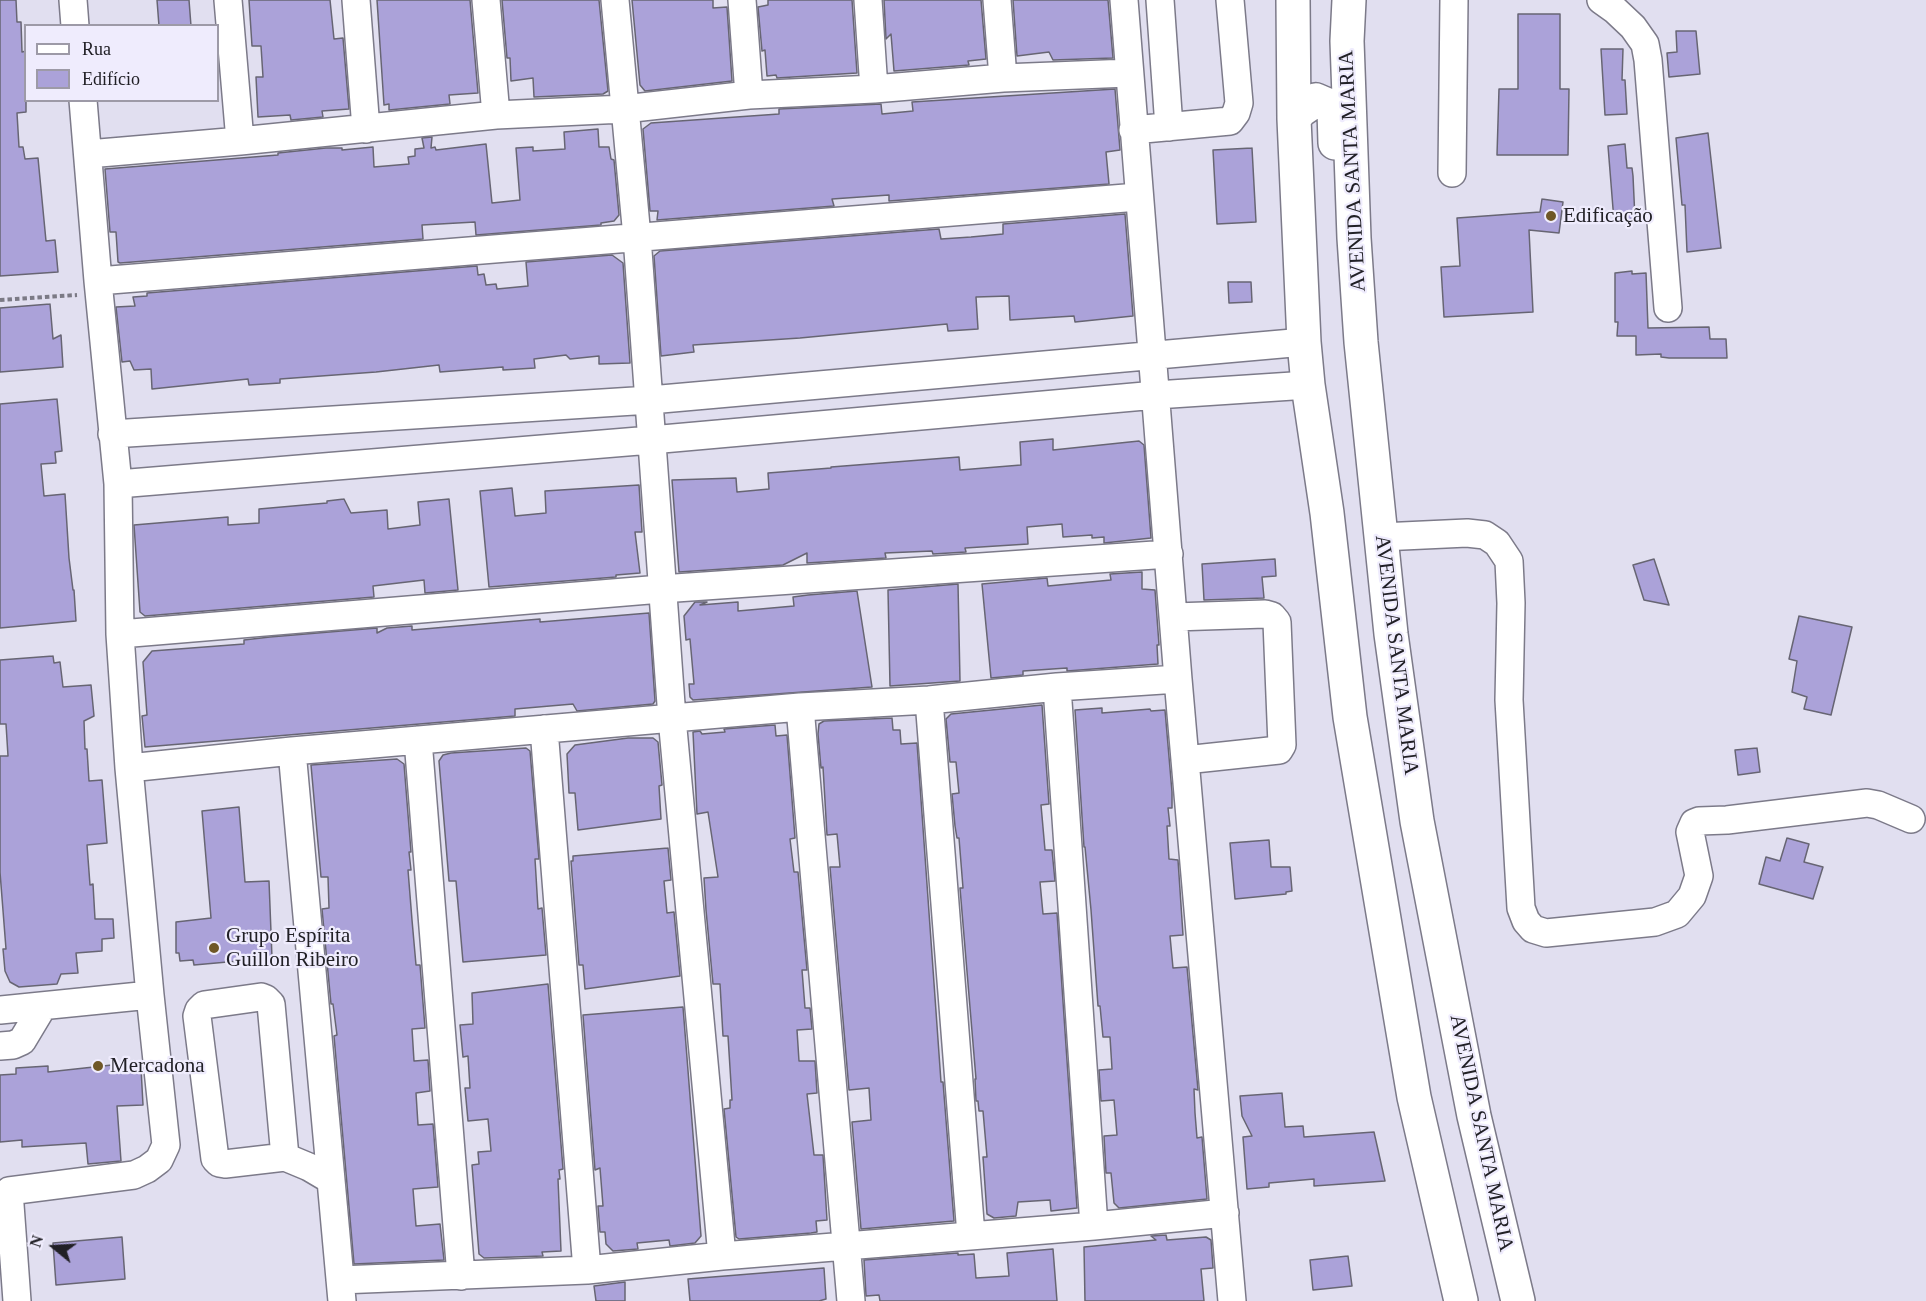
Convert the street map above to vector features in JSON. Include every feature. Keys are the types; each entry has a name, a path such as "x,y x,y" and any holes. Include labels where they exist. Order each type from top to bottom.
{"main road":[{"path":"1293,0 1294,119 1304,342 1327,513 1350,717 1414,1096 1461,1301"},
{"path":"1307,0 1306,38 1309,44 1322,52 1331,52 1340,48 1347,41"},
{"name":"AVENIDA SANTA MARIA","path":"1349,0 1347,41 1354,238 1361,342 1391,634 1417,821 1474,1116 1518,1301"},
{"path":"1294,119 1300,111 1316,100 1326,104 1334,111 1338,202 1354,238"},
{"path":"1327,513 1340,543 1353,638 1362,646 1372,649 1382,645 1391,634"},
{"path":"1350,717 1360,701 1375,698 1383,702 1390,713 1403,792 1417,821"}],"street":[{"path":"73,0 75,24"},
{"path":"228,0 240,141"},
{"path":"357,0 366,129"},
{"path":"486,0 496,115"},
{"path":"615,0 650,400 672,718 722,1256"},
{"path":"742,0 749,94"},
{"path":"868,0 874,89"},
{"path":"997,0 1003,78"},
{"path":"1124,0 1178,679 1232,1301"},
{"path":"1160,0 1169,127"},
{"path":"1133,130 1230,121 1236,113 1239,103 1230,0"},
{"path":"1452,173 1454,0"},
{"path":"1601,0 1634,27 1645,44 1668,308"},
{"path":"88,154 496,115 624,109 749,94 874,89 1003,78 1129,73"},
{"path":"17,1301 5,1191 134,1175 159,1160 166,1144 129,768 120,634 118,484 98,287 83,102"},
{"path":"98,287 637,237 1138,197"},
{"path":"112,434 650,400 1304,342"},
{"path":"118,484 1156,395 1308,385"},
{"path":"1381,537 1467,533 1485,536 1497,543 1509,561 1511,603 1509,700 1521,908 1526,921 1533,929 1546,933 1655,922 1677,914 1692,896 1699,876 1690,832 1694,824 1699,821 1727,820 1867,803 1878,805 1911,819"},
{"path":"120,634 662,589 1169,554"},
{"path":"1174,617 1265,614 1272,616 1277,622 1282,744 1279,750 1185,760"},
{"path":"129,768 292,751 800,707 929,700 1057,687 1178,679"},
{"path":"1057,687 1094,1226"},
{"path":"929,700 972,1235"},
{"path":"800,707 851,1301"},
{"path":"544,729 587,1270"},
{"path":"418,740 461,1276"},
{"path":"292,751 341,1291 461,1276 587,1270 722,1256 1225,1213"},
{"path":"0,1010 150,995"},
{"path":"285,1157 271,1004 261,998 204,1005 197,1017 215,1159 225,1164 285,1157 318,1171 332,1180"},
{"path":"0,1046 14,1045 22,1041 43,1006"}],"path":[{"path":"0,300 98,287"}],"building":[{"path":"0,0 16,0 17,22 21,22 22,52 24,52 24,102 26,102 26,112 17,113 19,147 23,147 25,159 38,158 46,241 55,240 58,272 0,276"},
{"path":"157,0 189,0 191,24 159,24"},
{"path":"249,0 330,0 334,39 343,38 349,109 322,111 323,117 291,120 290,115 258,117 256,77 263,77 261,46 252,46"},
{"path":"377,0 470,0 478,93 449,95 450,104 389,110 389,104 384,105"},
{"path":"502,0 599,0 608,91 603,94 534,97 533,78 511,81"},
{"path":"632,0 713,0 713,8 727,7 732,81 645,91 640,85"},
{"path":"768,0 852,0 857,73 777,78 776,75 767,76 758,7 768,5"},
{"path":"884,0 981,0 986,59 968,61 969,65 894,71 891,34 886,39"},
{"path":"1013,0 1108,0 1113,58 1053,60 1049,52 1017,56"},
{"path":"1518,14 1560,14 1560,89 1569,89 1568,155 1497,155 1499,89 1518,89"},
{"path":"1676,31 1696,31 1700,74 1669,77 1667,53 1677,52"},
{"path":"1601,49 1623,49 1622,80 1625,80 1627,114 1605,115"},
{"path":"1115,89 1120,150 1106,152 1109,184 889,201 889,195 832,199 834,206 657,220 658,211 650,211 643,129 651,123 779,114 779,109 881,104 882,114 913,111 912,102"},
{"path":"598,129 599,147 609,147 611,159 614,160 619,215 614,221 601,223 601,225 476,235 475,222 422,225 423,239 120,263 118,262 116,232 110,232 105,169 278,155 278,153 326,148 342,148 342,150 373,147 374,167 409,164 408,157 415,156 415,149 424,148 422,138 432,137 431,148 435,147 436,150 486,144 492,203 520,200 516,148 533,147 533,151 565,149 564,132"},
{"path":"1708,133 1721,248 1687,252 1685,205 1682,205 1676,138"},
{"path":"1625,144 1627,168 1632,168 1635,219 1614,221 1608,146"},
{"path":"1252,148 1256,222 1217,224 1213,150"},
{"path":"1542,199 1563,202 1559,233 1529,230 1533,312 1444,317 1441,267 1460,266 1457,218 1540,212"},
{"path":"1125,214 1133,316 1075,322 1074,316 1010,320 1009,296 976,297 978,329 948,331 947,324 800,338 693,345 694,352 661,356 654,256 660,251 939,229 941,239 971,237 1003,234 1003,224"},
{"path":"612,255 623,263 630,363 599,364 599,356 570,359 566,355 534,359 535,368 503,370 503,367 440,372 439,365 280,379 280,383 249,385 248,379 152,389 151,369 134,370 130,361 122,362 116,307 135,306 133,297 147,296 147,293 477,266 478,275 484,274 486,285 496,284 497,289 528,286 526,262"},
{"path":"1632,271 1632,274 1646,273 1648,328 1709,327 1710,339 1726,339 1727,358 1669,358 1661,357 1661,354 1636,355 1636,336 1617,336 1618,322 1615,322 1615,273"},
{"path":"1228,282 1251,282 1252,302 1229,303"},
{"path":"50,304 53,339 61,335 63,367 0,372 0,308"},
{"path":"57,399 62,451 55,452 56,463 41,464 44,496 65,494 76,621 0,628 0,404"},
{"path":"1053,439 1053,450 1139,441 1144,445 1151,538 1104,543 1104,537 1092,538 1092,535 1063,537 1062,524 1027,527 1028,544 965,548 966,552 885,553 886,558 807,563 807,553 783,565 679,572 672,480 736,478 737,492 769,489 768,473 831,467 959,457 960,470 1021,465 1020,442"},
{"path":"639,485 642,532 635,532 640,573 489,587 480,491 512,488 515,516 546,513 545,491"},
{"path":"344,499 351,513 387,510 388,529 420,525 418,502 449,499 458,590 425,593 424,580 373,586 374,597 145,616 140,612 134,525 228,517 228,525 259,523 259,509 327,503 327,501"},
{"path":"1275,559 1276,576 1262,577 1264,598 1204,600 1202,564"},
{"path":"1654,559 1669,605 1644,600 1633,565"},
{"path":"1142,572 1142,589 1155,590 1158,664 1067,671 1067,668 1023,671 1023,675 991,678 982,584 1047,578 1048,586 1111,580 1110,574"},
{"path":"958,584 960,681 890,686 888,590"},
{"path":"857,591 872,687 693,700 690,697 689,684 694,684 690,639 686,640 684,616 695,602 707,602 700,605 738,602 738,611 794,606 793,597"},
{"path":"649,613 655,701 653,704 577,711 573,704 515,709 515,716 145,747 142,716 147,715 143,662 152,651 244,644 244,640 377,628 377,633 387,628 412,626 412,630 540,619 540,622"},
{"path":"1799,616 1852,627 1831,715 1804,709 1807,697 1792,692 1797,661 1789,659"},
{"path":"53,656 54,663 60,662 63,687 91,685 94,716 84,721 85,749 87,749 89,781 102,780 107,843 87,845 90,885 93,884 95,919 113,919 114,938 102,939 102,951 76,953 78,973 61,974 57,984 19,987 10,982 5,971 3,949 6,949 0,872 0,756 8,756 6,724 0,724 0,660"},
{"path":"1042,705 1049,804 1041,805 1045,850 1052,850 1055,881 1040,882 1043,914 1057,913 1077,1208 1051,1211 1050,1200 1018,1202 1016,1216 994,1218 987,1214 983,1157 987,1157 983,1111 979,1111 978,1101 976,1101 960,888 963,888 959,838 957,838 955,826 952,794 959,793 956,762 950,762 946,719 951,714"},
{"path":"1102,708 1102,713 1165,710 1172,792 1172,808 1168,808 1170,826 1167,826 1169,859 1178,860 1183,935 1170,936 1173,968 1187,967 1198,1090 1194,1089 1197,1138 1202,1137 1207,1199 1119,1208 1114,1203 1111,1173 1106,1173 1104,1136 1117,1135 1114,1100 1101,1101 1099,1070 1112,1069 1110,1037 1103,1037 1100,1006 1098,1006 1075,710"},
{"path":"892,718 893,730 900,730 901,744 917,743 941,1082 943,1082 954,1221 861,1229 852,1122 871,1120 869,1088 849,1090 830,867 840,867 837,834 827,835 823,767 821,768 818,734 819,724 824,721"},
{"path":"775,725 776,736 787,735 795,838 790,839 794,872 798,872 807,970 802,970 805,1008 810,1008 812,1029 797,1030 799,1061 815,1061 817,1093 807,1094 814,1155 823,1155 827,1220 816,1221 817,1232 739,1239 736,1237 724,1109 730,1108 730,1100 732,1100 728,1036 723,1036 720,984 713,984 704,878 718,877 708,812 697,814 693,732 700,731 702,734 725,732 724,729"},
{"path":"628,738 653,738 658,742 662,785 659,786 661,819 578,830 575,793 569,793 567,754 575,745"},
{"path":"526,748 530,751 539,859 535,859 538,909 542,908 546,955 463,962 456,881 449,881 439,761 443,755 451,753"},
{"path":"1757,748 1760,772 1738,775 1735,750"},
{"path":"397,759 404,764 411,852 409,852 411,870 408,870 416,965 420,965 425,1028 412,1029 414,1061 428,1060 430,1091 416,1093 418,1125 433,1124 438,1187 413,1189 416,1226 440,1224 444,1260 354,1264 334,1036 337,1035 333,1004 331,1004 322,909 329,908 328,877 321,877 311,765"},
{"path":"239,807 245,882 269,881 272,958 194,965 193,960 180,961 179,953 176,953 176,922 211,918 202,811"},
{"path":"1787,838 1809,844 1804,862 1823,867 1813,899 1759,884 1766,857 1780,861"},
{"path":"1269,840 1271,867 1290,867 1292,891 1286,894 1235,899 1230,843"},
{"path":"668,848 671,880 664,881 667,913 674,912 680,976 585,989 583,965 579,965 571,861 573,861 573,856"},
{"path":"548,984 563,1169 559,1170 560,1179 558,1179 561,1251 542,1252 543,1256 484,1258 479,1254 472,1165 479,1164 478,1152 491,1151 488,1119 468,1121 465,1088 470,1088 468,1056 463,1057 460,1025 473,1024 472,993"},
{"path":"683,1007 701,1236 695,1243 670,1246 669,1240 637,1243 638,1249 613,1251 606,1244 605,1232 600,1232 598,1206 603,1206 600,1168 595,1170 583,1015"},
{"path":"112,1065 113,1070 141,1068 143,1105 117,1106 121,1161 88,1164 86,1143 22,1147 22,1140 0,1142 0,1075 16,1074 16,1068 48,1066 48,1072"},
{"path":"1282,1093 1285,1127 1303,1126 1304,1137 1374,1132 1385,1181 1314,1186 1314,1179 1269,1183 1269,1187 1247,1189 1243,1137 1252,1136 1242,1116 1240,1096"},
{"path":"1166,1235 1167,1240 1206,1237 1211,1240 1213,1268 1201,1269 1204,1301 1085,1301 1084,1247 1156,1240 1151,1236"},
{"path":"122,1237 125,1279 56,1285 53,1243"},
{"path":"1053,1249 1057,1301 880,1301 879,1295 866,1296 864,1260 958,1253 958,1255 974,1254 976,1278 1009,1276 1007,1253"},
{"path":"1348,1256 1352,1286 1313,1290 1310,1260"},
{"path":"824,1268 826,1299 819,1301 690,1301 688,1279"},
{"path":"625,1282 625,1301 596,1301 594,1286"}],"place":[{"name":"Edificação","path":"1551,216"},
{"name":"Grupo Espírita Guillon Ribeiro","path":"214,948"},
{"name":"Mercadona","path":"98,1066"}]}
